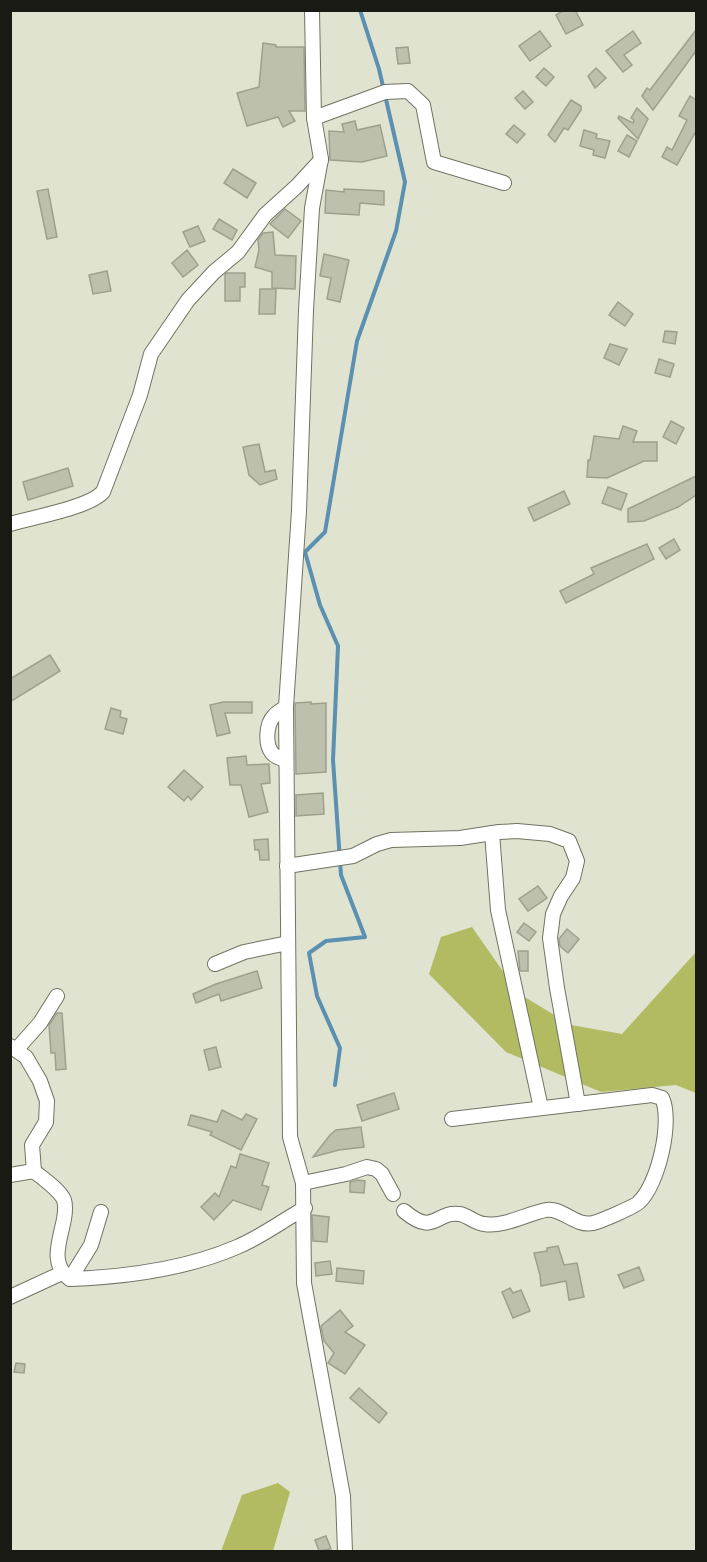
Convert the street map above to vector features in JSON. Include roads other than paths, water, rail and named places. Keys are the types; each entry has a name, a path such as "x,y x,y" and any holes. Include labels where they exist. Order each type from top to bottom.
{"street":[{"path":"312,10 314,118 321,159 312,208 299,511 286,707 290,1137 303,1183 304,1283 343,1496 345,1551"},
{"path":"314,118 385,92 408,91 423,105 434,162 504,183"},
{"path":"10,524 98,498 103,492 140,394 151,354 188,300 214,272 238,252 265,216 297,186 321,159"},
{"path":"287,866 353,856 391,840 460,838 517,831 550,834 569,841 576,861 573,878 553,914 550,938 578,1104"},
{"path":"492,833 498,910 541,1108"},
{"path":"215,964 244,952 288,943"},
{"path":"57,996 40,1023 13,1048 26,1057 40,1081 47,1101 46,1122 32,1145 34,1171 64,1200 65,1210 57,1263 66,1276"},
{"path":"404,1211 423,1223 457,1213 486,1225 531,1216 547,1210 558,1211 572,1220 592,1223 639,1203 654,1179 665,1134 666,1106 662,1098 652,1095 452,1119"},
{"path":"303,1183 367,1167 376,1169 382,1174 393,1194"},
{"path":"10,1175 34,1171"},
{"path":"10,1297 66,1276 165,1269 206,1259 238,1247 305,1208"},
{"path":"66,1276 90,1245 101,1212"}],"waterway":[{"path":"335,1085 340,1048 317,996 309,953 326,941 365,937 341,875 333,760 338,646 320,605 305,552 325,532 357,341 396,231 405,182 379,69 360,10"}]}
